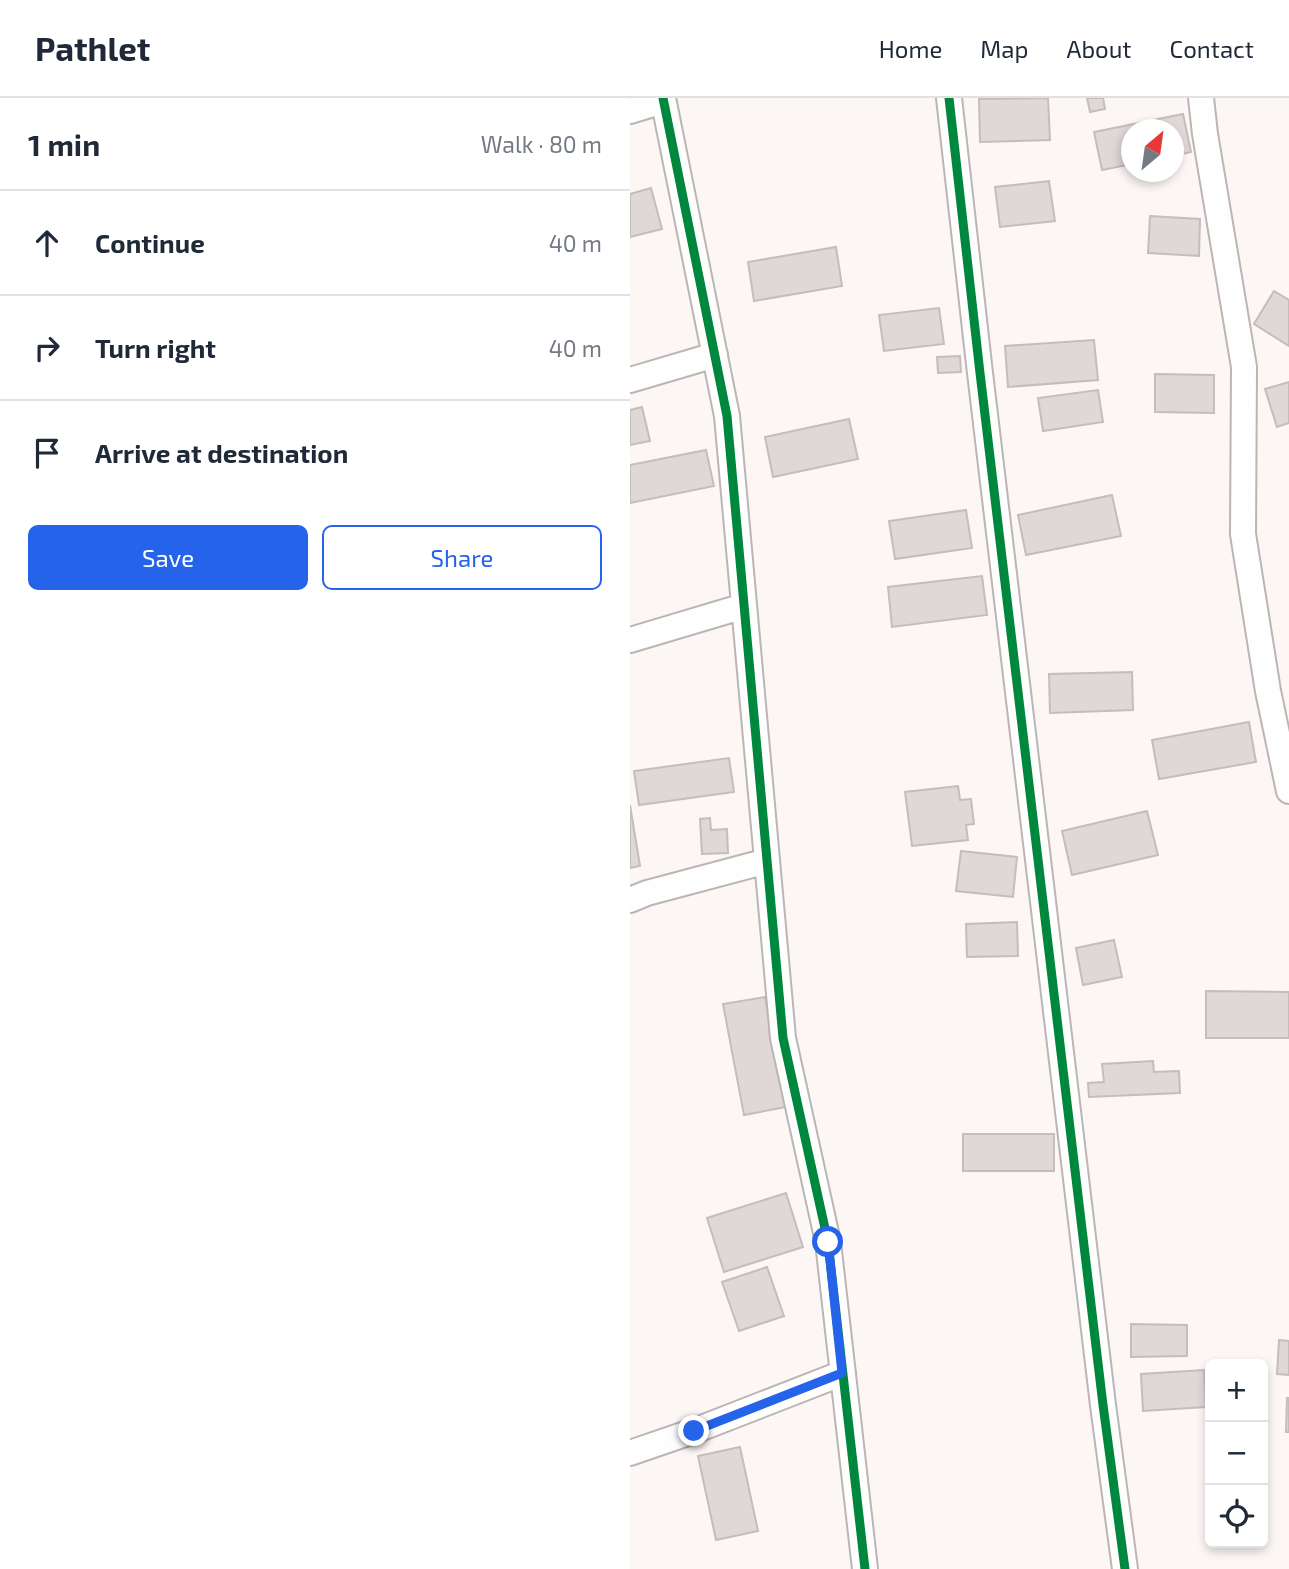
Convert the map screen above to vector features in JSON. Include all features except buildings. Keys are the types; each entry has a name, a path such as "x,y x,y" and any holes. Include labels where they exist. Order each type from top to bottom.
{"street":[{"path":"949,98 981,387 1125,1569"},
{"path":"1201,98 1244,367 1243,534 1268,691 1289,791"},
{"path":"630,111 663,99 727,416 783,1038 828,1242 865,1569"},
{"path":"630,380 715,355"},
{"path":"630,640 744,606"},
{"path":"630,900 767,861"},
{"path":"630,1453 842,1373"}],"cycle path":[{"path":"663,98 727,416 783,1038 828,1242 865,1569"},
{"path":"949,98 1103,1405 1125,1569"}],"route":[{"path":"694,1431 842,1373 828,1242"}]}
